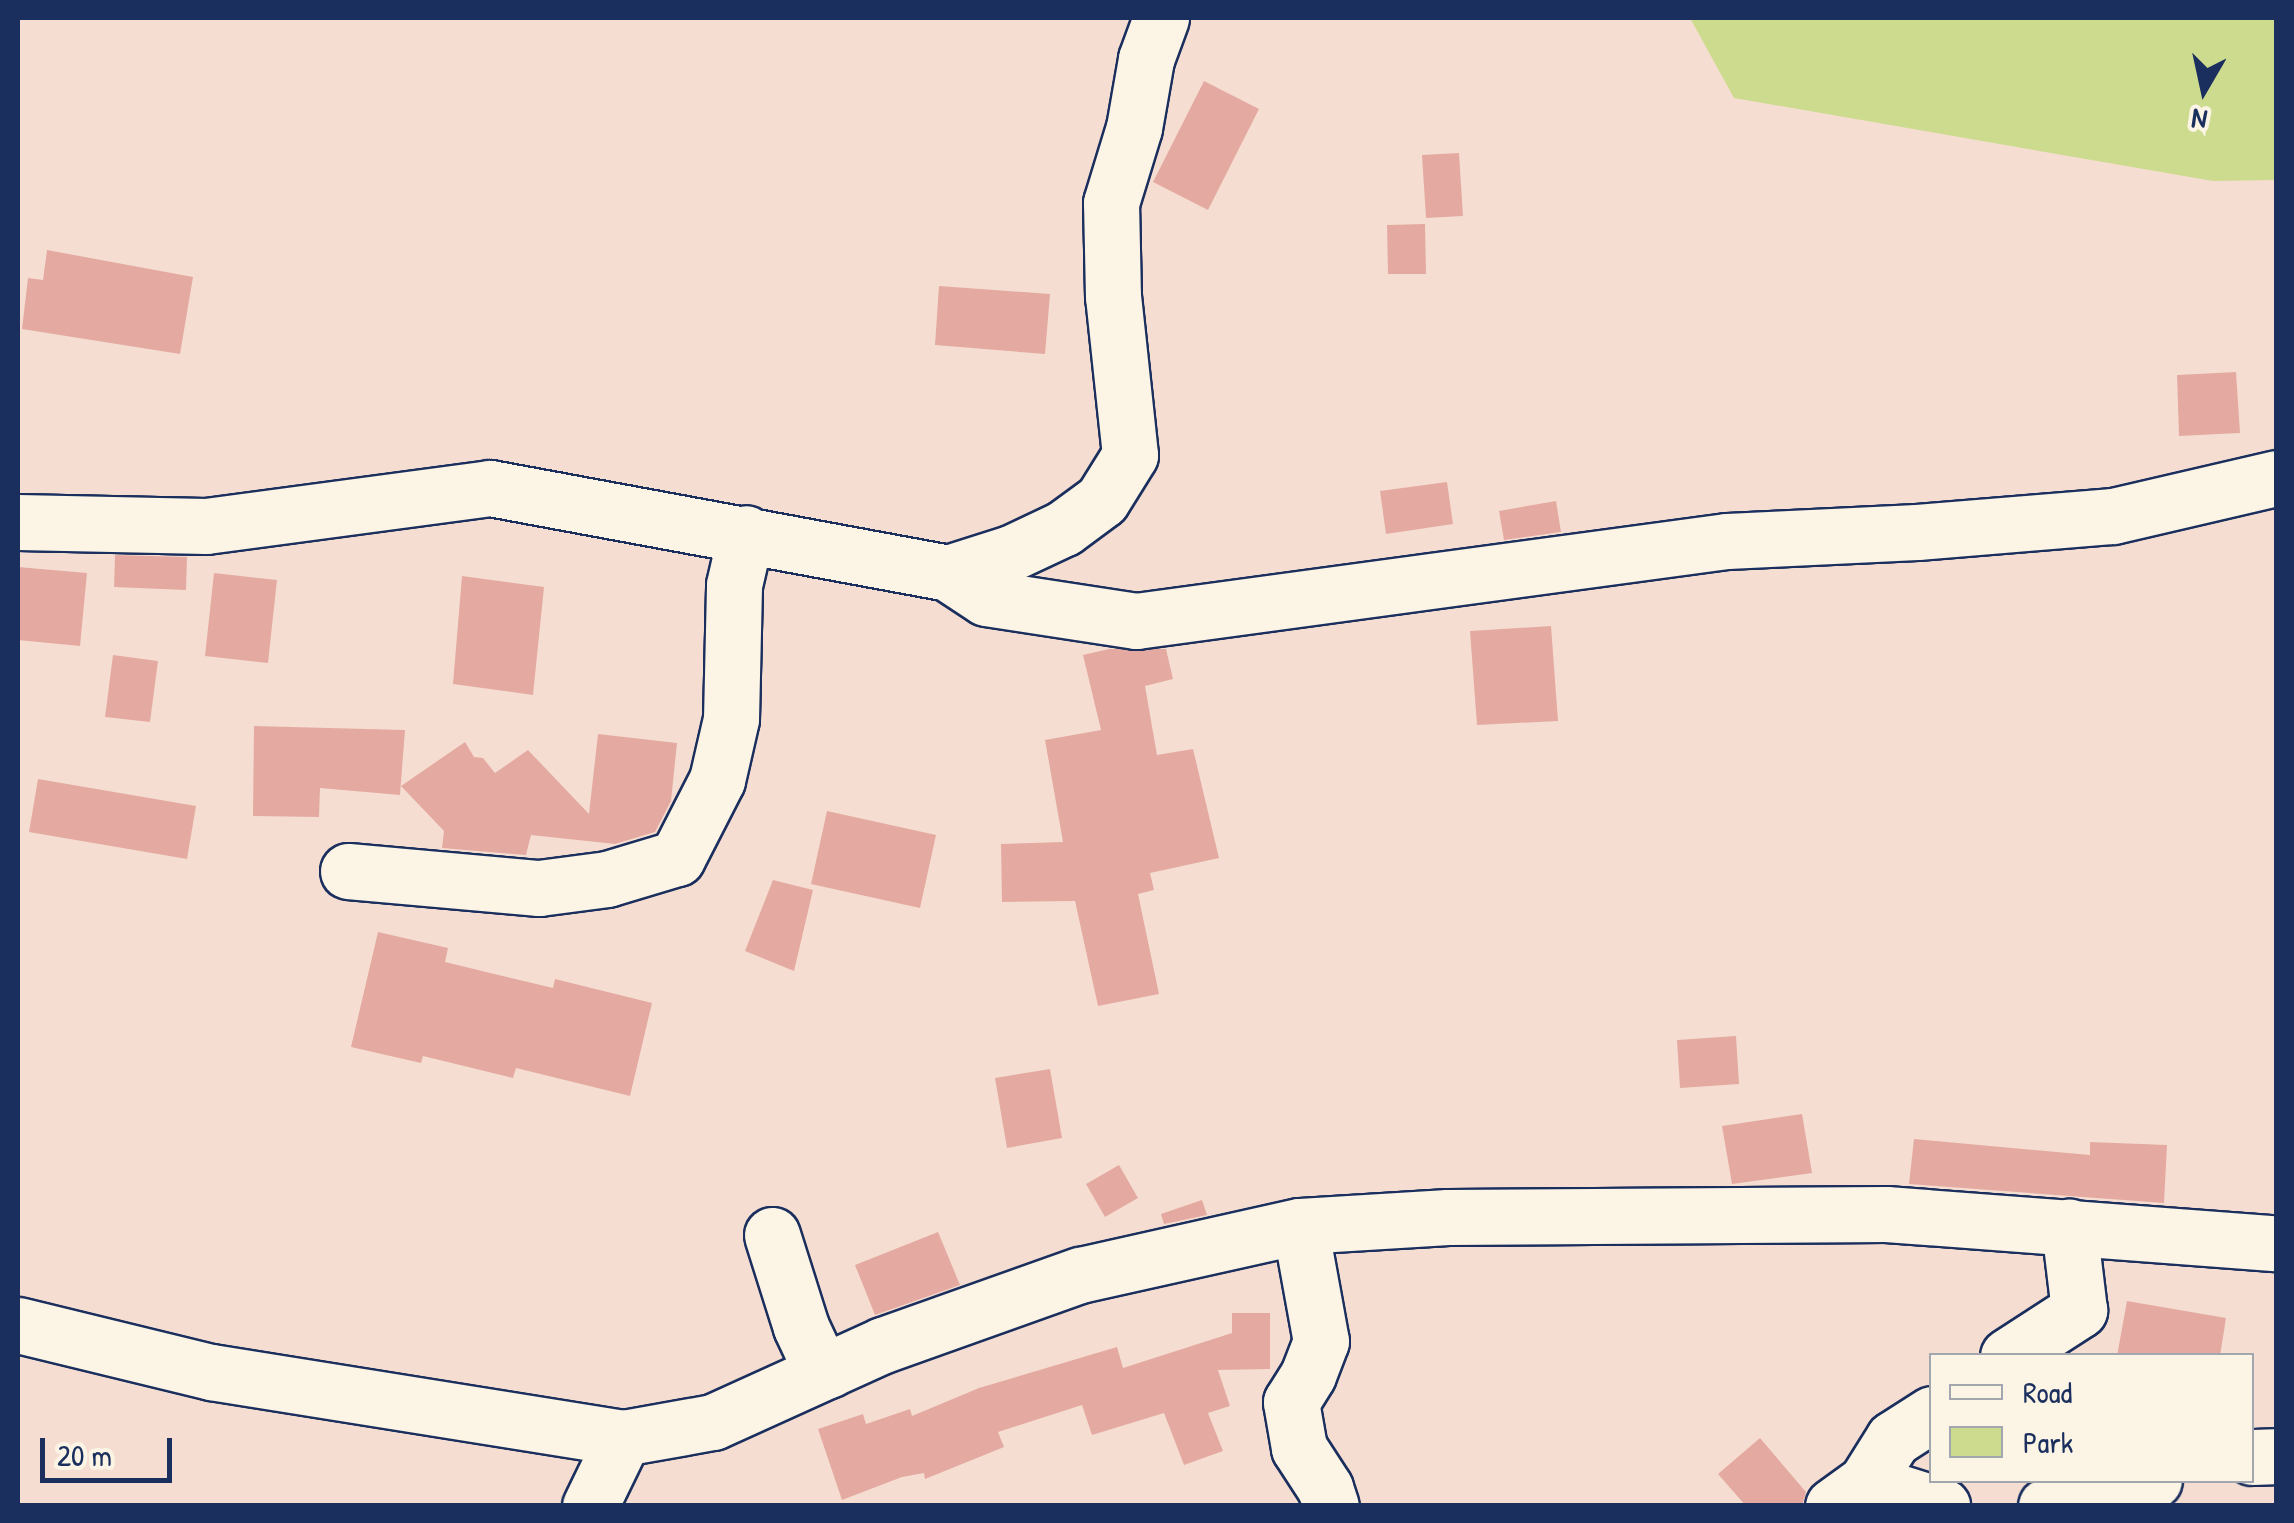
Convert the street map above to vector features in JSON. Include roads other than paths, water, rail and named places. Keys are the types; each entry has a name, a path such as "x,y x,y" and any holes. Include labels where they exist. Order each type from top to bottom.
{"street":[{"path":"948,572 1011,553 1064,528 1102,500 1130,455 1114,297 1112,203 1134,128 1146,59 1161,18"},
{"path":"18,522 206,526 490,488 948,572 986,598 1136,621 1728,541 1917,532 2113,516 2276,478"},
{"path":"348,871 539,888 607,878 677,858 717,780 728,734 734,585 746,533"},
{"path":"18,1325 211,1372 622,1438 714,1422 883,1345 1080,1275 1300,1226 1448,1216 1886,1214 2276,1243"},
{"path":"1300,1226 1321,1341 1308,1376 1292,1402 1300,1448 1325,1488 1330,1506"},
{"path":"2013,1353 2079,1310 2070,1227"},
{"path":"772,1235 801,1327 818,1363 829,1370"},
{"path":"1849,1494 1893,1440 1929,1416"},
{"path":"590,1506 622,1438"},
{"path":"2046,1506 2142,1483"},
{"path":"1849,1494 1942,1506"}]}
